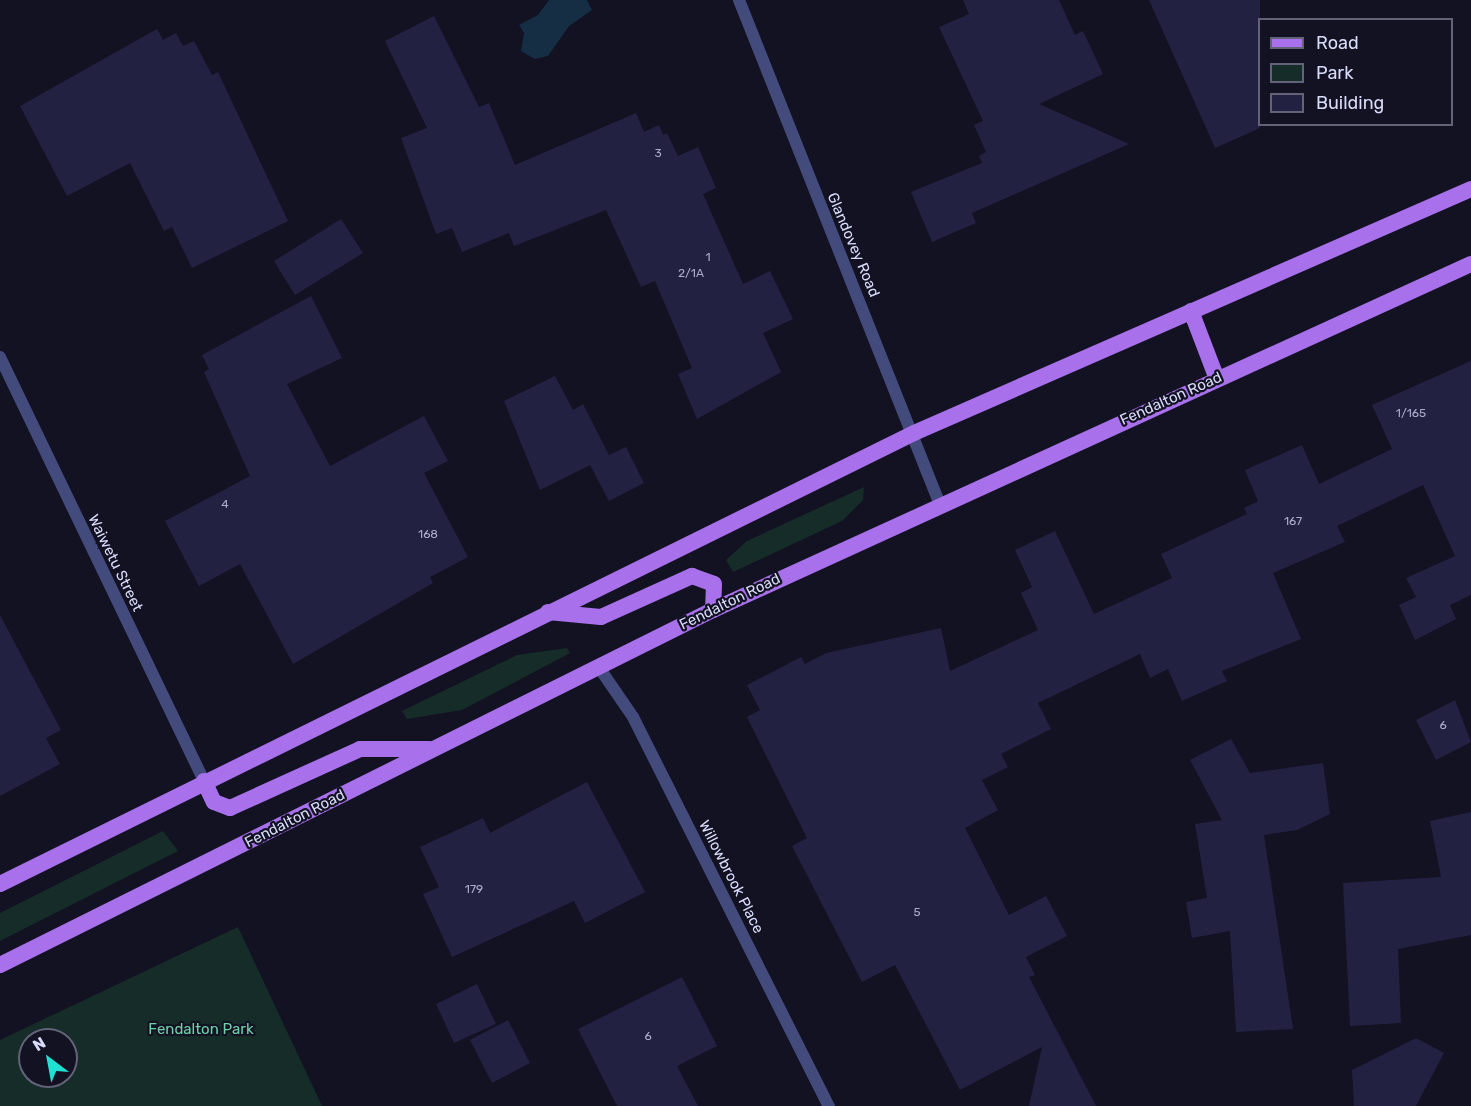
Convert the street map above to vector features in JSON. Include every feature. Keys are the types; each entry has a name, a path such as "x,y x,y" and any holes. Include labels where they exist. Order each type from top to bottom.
{"main road":[{"path":"0,884 547,611 914,433 1471,189"},
{"name":"Fendalton Road","path":"0,965 598,666 939,502 1471,264"},
{"path":"1191,311 1216,379"},
{"path":"547,611 601,617 692,576 714,584 713,610"},
{"path":"204,782 214,802 230,807 360,749 433,749"}],"street":[{"name":"Glandovey Road","path":"739,0 914,433 939,502"},
{"name":"Waiwetu Street","path":"0,357 204,782"},
{"name":"Willowbrook Place","path":"598,666 633,717 829,1106"}],"green space":[{"path":"864,487 863,500 842,521 733,572 726,560 747,541"},
{"path":"567,648 570,653 462,710 407,719 402,711 517,655"},
{"path":"163,831 178,851 0,941 0,913"},
{"name":"Fendalton Park","path":"238,927 322,1106 0,1106 0,1040 18,1031 18,1088 78,1088 78,1028 25,1028"}],"water":[{"path":"549,0 587,0 592,10 569,26 548,56 535,59 521,51 524,33 519,25 538,15"}],"building":[{"path":"963,0 1059,0 1075,35 1083,31 1103,74 1039,104 1129,144 972,213 976,223 932,242 911,192 982,163 979,156 986,152 974,125 983,121 939,27 969,14"},
{"path":"1149,0 1260,0 1258,126 1260,128 1215,148"},
{"path":"434,16 479,107 489,103 515,165 636,113 644,132 659,125 663,135 667,133 678,156 698,147 716,188 703,194 743,284 770,271 793,319 763,333 781,372 697,419 678,374 692,368 655,281 641,287 606,210 514,246 509,233 462,252 452,228 436,234 401,138 427,128 385,41"},
{"path":"157,29 163,40 176,33 183,46 194,41 212,75 218,72 288,221 192,268 172,227 164,231 130,163 67,196 20,106"},
{"path":"341,219 363,253 295,295 274,261"},
{"path":"311,296 342,358 287,384 330,466 424,416 448,461 424,473 468,557 430,577 433,583 293,664 240,564 199,586 165,521 250,476 204,372 209,369 202,355"},
{"path":"1471,361 1471,595 1450,605 1456,619 1415,640 1399,605 1416,597 1406,578 1455,556 1423,485 1337,526 1345,542 1273,573 1301,639 1222,671 1227,681 1182,701 1168,669 1150,678 1140,654 1038,703 1051,729 1001,754 1008,767 982,780 998,810 965,828 1009,915 1046,896 1067,936 1026,957 1035,975 1029,977 1096,1106 1029,1106 1042,1047 960,1090 895,965 862,982 792,846 807,838 747,717 760,710 747,685 801,657 805,664 826,653 941,628 950,671 1038,630 1021,593 1032,587 1015,550 1055,531 1094,614 1172,578 1161,554 1247,514 1244,508 1258,501 1245,470 1302,445 1319,484 1392,449 1372,405"},
{"path":"555,376 573,410 583,404 609,455 626,447 644,483 609,501 590,465 540,490 504,401"},
{"path":"0,615 61,730 46,738 60,764 0,796"},
{"path":"1455,700 1471,742 1436,760 1416,720"},
{"path":"1231,739 1250,773 1323,763 1330,814 1297,830 1264,835 1293,1029 1236,1032 1230,931 1192,938 1186,902 1207,898 1195,824 1222,820 1190,760"},
{"path":"587,782 645,892 585,923 574,901 452,957 423,894 439,887 420,847 483,818 490,833"},
{"path":"1471,812 1471,935 1398,949 1401,1023 1350,1026 1343,883 1441,877 1430,821"},
{"path":"682,977 717,1046 677,1066 698,1106 617,1106 578,1029"},
{"path":"477,984 496,1024 454,1043 436,1004"},
{"path":"508,1020 530,1063 492,1083 470,1040"},
{"path":"1416,1038 1444,1053 1416,1106 1354,1106 1352,1070"}]}
